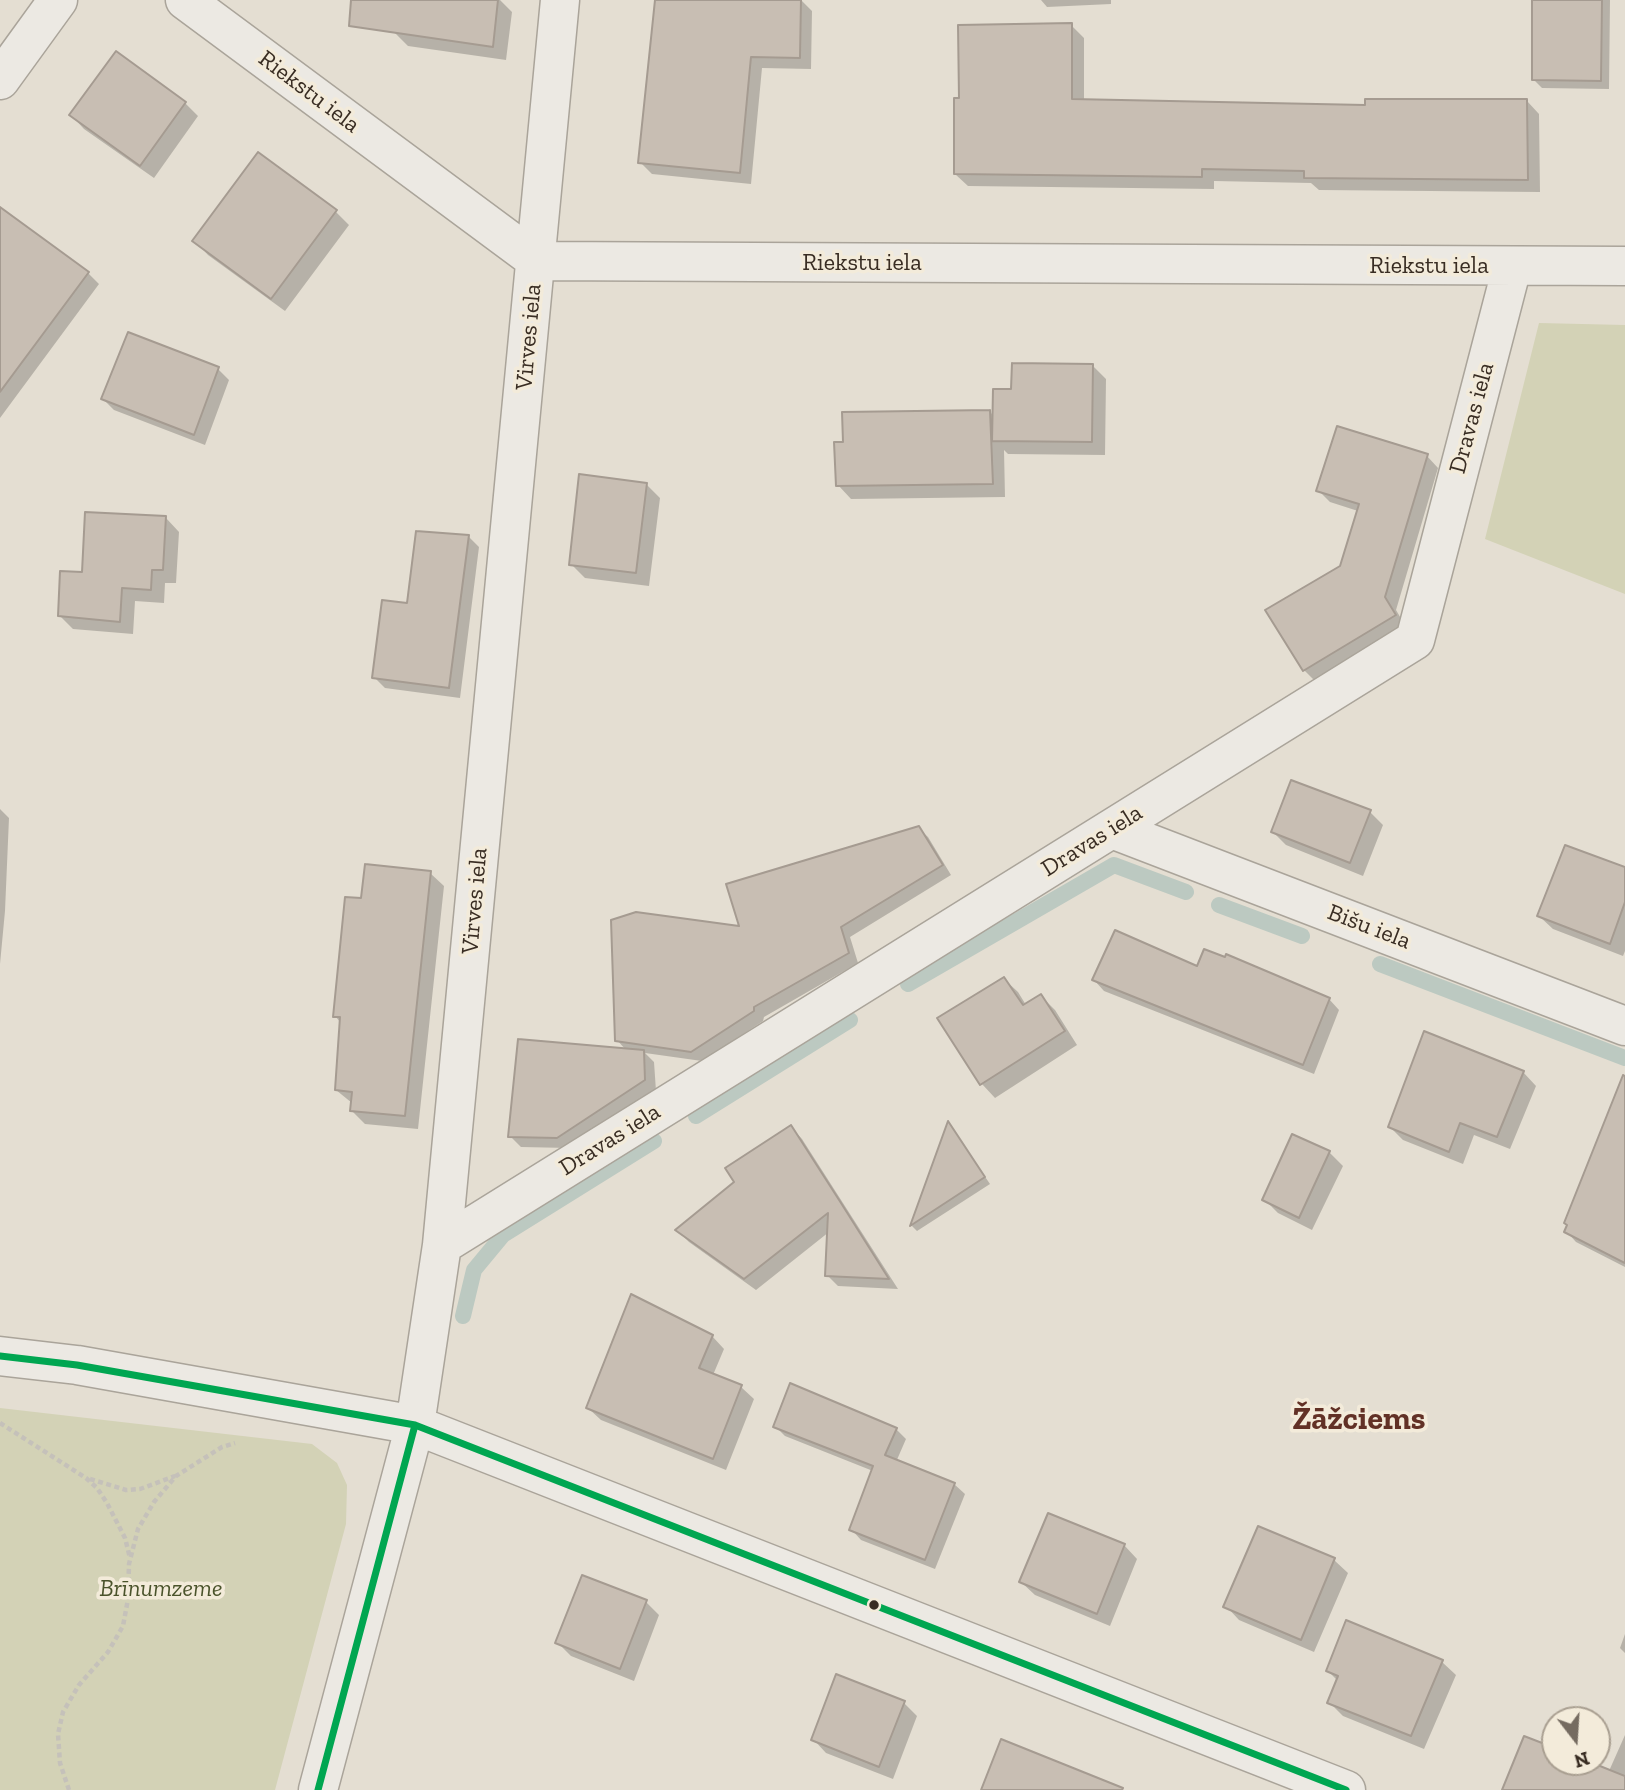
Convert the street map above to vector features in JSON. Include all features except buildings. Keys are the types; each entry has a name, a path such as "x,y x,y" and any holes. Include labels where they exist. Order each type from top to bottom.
{"street":[{"path":"0,80 58,0"},
{"name":"Riekstu iela","path":"185,0 537,261 1625,266"},
{"name":"Virves iela","path":"318,1790 415,1425 442,1245 560,0"},
{"name":"Dravas iela","path":"442,1245 1415,639 1512,267"},
{"name":"Bišu iela","path":"1112,829 1625,1026"},
{"path":"0,1356 77,1365 415,1425 1346,1790"}],"path":[{"path":"0,1423 86,1478 126,1490 140,1489 176,1476 222,1447 245,1439"},
{"path":"69,1790 60,1763 58,1734 63,1712 79,1685 108,1652 123,1626 128,1599 130,1559 138,1529 154,1502 176,1476"},
{"path":"86,1478 107,1503 125,1538 130,1559"}],"green space":[{"path":"1539,323 1625,325 1625,594 1485,539"},
{"name":"Brīnumzeme","path":"0,1408 312,1444 337,1463 347,1485 346,1524 275,1790 0,1790"}],"waterway":[{"path":"908,984 1114,865 1186,892"},
{"path":"1219,905 1302,936"},
{"path":"1380,964 1625,1058"},
{"path":"696,1116 850,1020"},
{"path":"463,1316 474,1270 503,1235 654,1141"}],"transit line":[{"path":"0,1356 77,1365 415,1425 1346,1790"},
{"path":"318,1790 415,1425"}],"district":[{"name":"Žāžciems","path":"1359,1420"}]}
